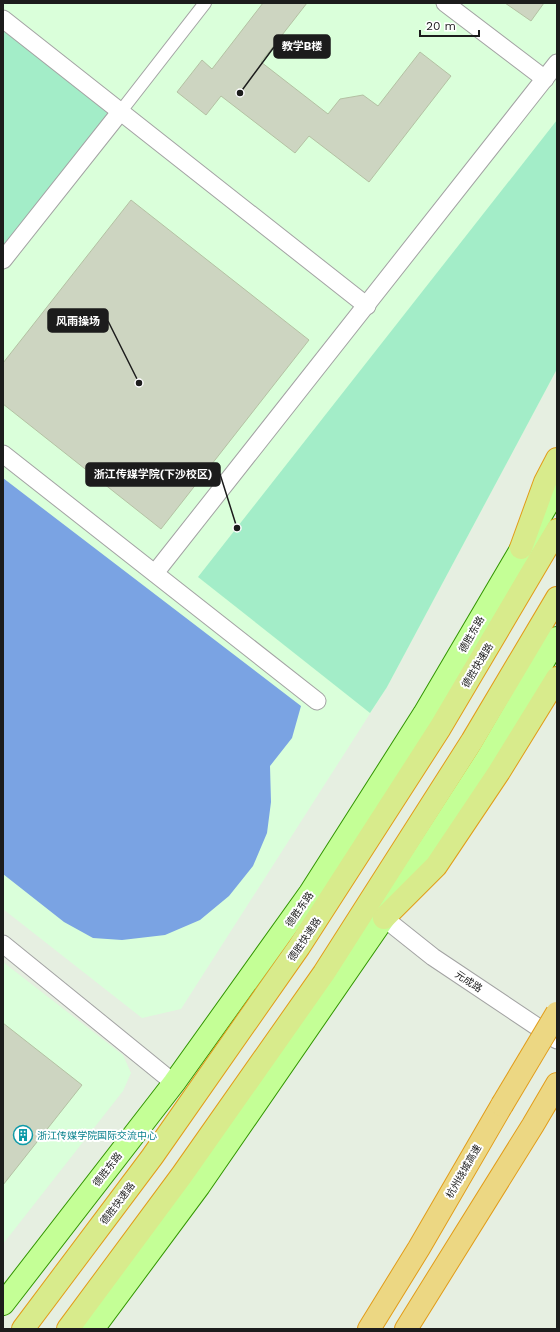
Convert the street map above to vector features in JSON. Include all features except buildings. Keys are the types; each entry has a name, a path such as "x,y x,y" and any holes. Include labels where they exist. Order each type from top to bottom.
{"highway":[{"path":"521,548 545,482 557,459"},
{"name":"德胜快速路","path":"23,1329 152,1157 299,947 440,728 557,530"},
{"path":"68,1329 182,1175 324,973 472,741 557,598"},
{"path":"384,918 436,866 499,772 557,678"},
{"name":"杭州绕城高速","path":"369,1329 419,1248 557,1013"},
{"path":"406,1329 557,1084"}],"main road":[{"name":"德胜东路","path":"3,1304 174,1083 310,893 424,714 557,488"},
{"path":"93,1329 199,1186 384,918 488,757 557,638"}],"street":[{"path":"3,260 205,3"},
{"path":"446,3 545,79"},
{"path":"3,19 367,306"},
{"path":"154,573 367,306 557,63"},
{"path":"3,454 317,701"},
{"name":"元成路","path":"384,918 433,957 557,1040"},
{"path":"3,944 174,1083"}],"shaded area":[{"path":"3,3 557,3 557,369 387,687 181,1009 142,1018 3,909"},
{"path":"3,19 121,111 3,260"},
{"path":"557,120 557,369 387,687 370,713 198,577"},
{"path":"3,478 301,706 292,738 270,766 271,802 267,833 253,866 229,896 200,920 165,935 122,940 93,938 64,922 3,874"},
{"path":"3,962 123,1055 131,1073 123,1091 3,1244"}],"place":[{"name":"教学B楼","path":"240,93"},
{"name":"风雨操场","path":"139,383"},
{"name":"浙江传媒学院(下沙校区)","path":"237,528"},
{"name":"浙江传媒学院国际交流中心","path":"23,1135"}]}
